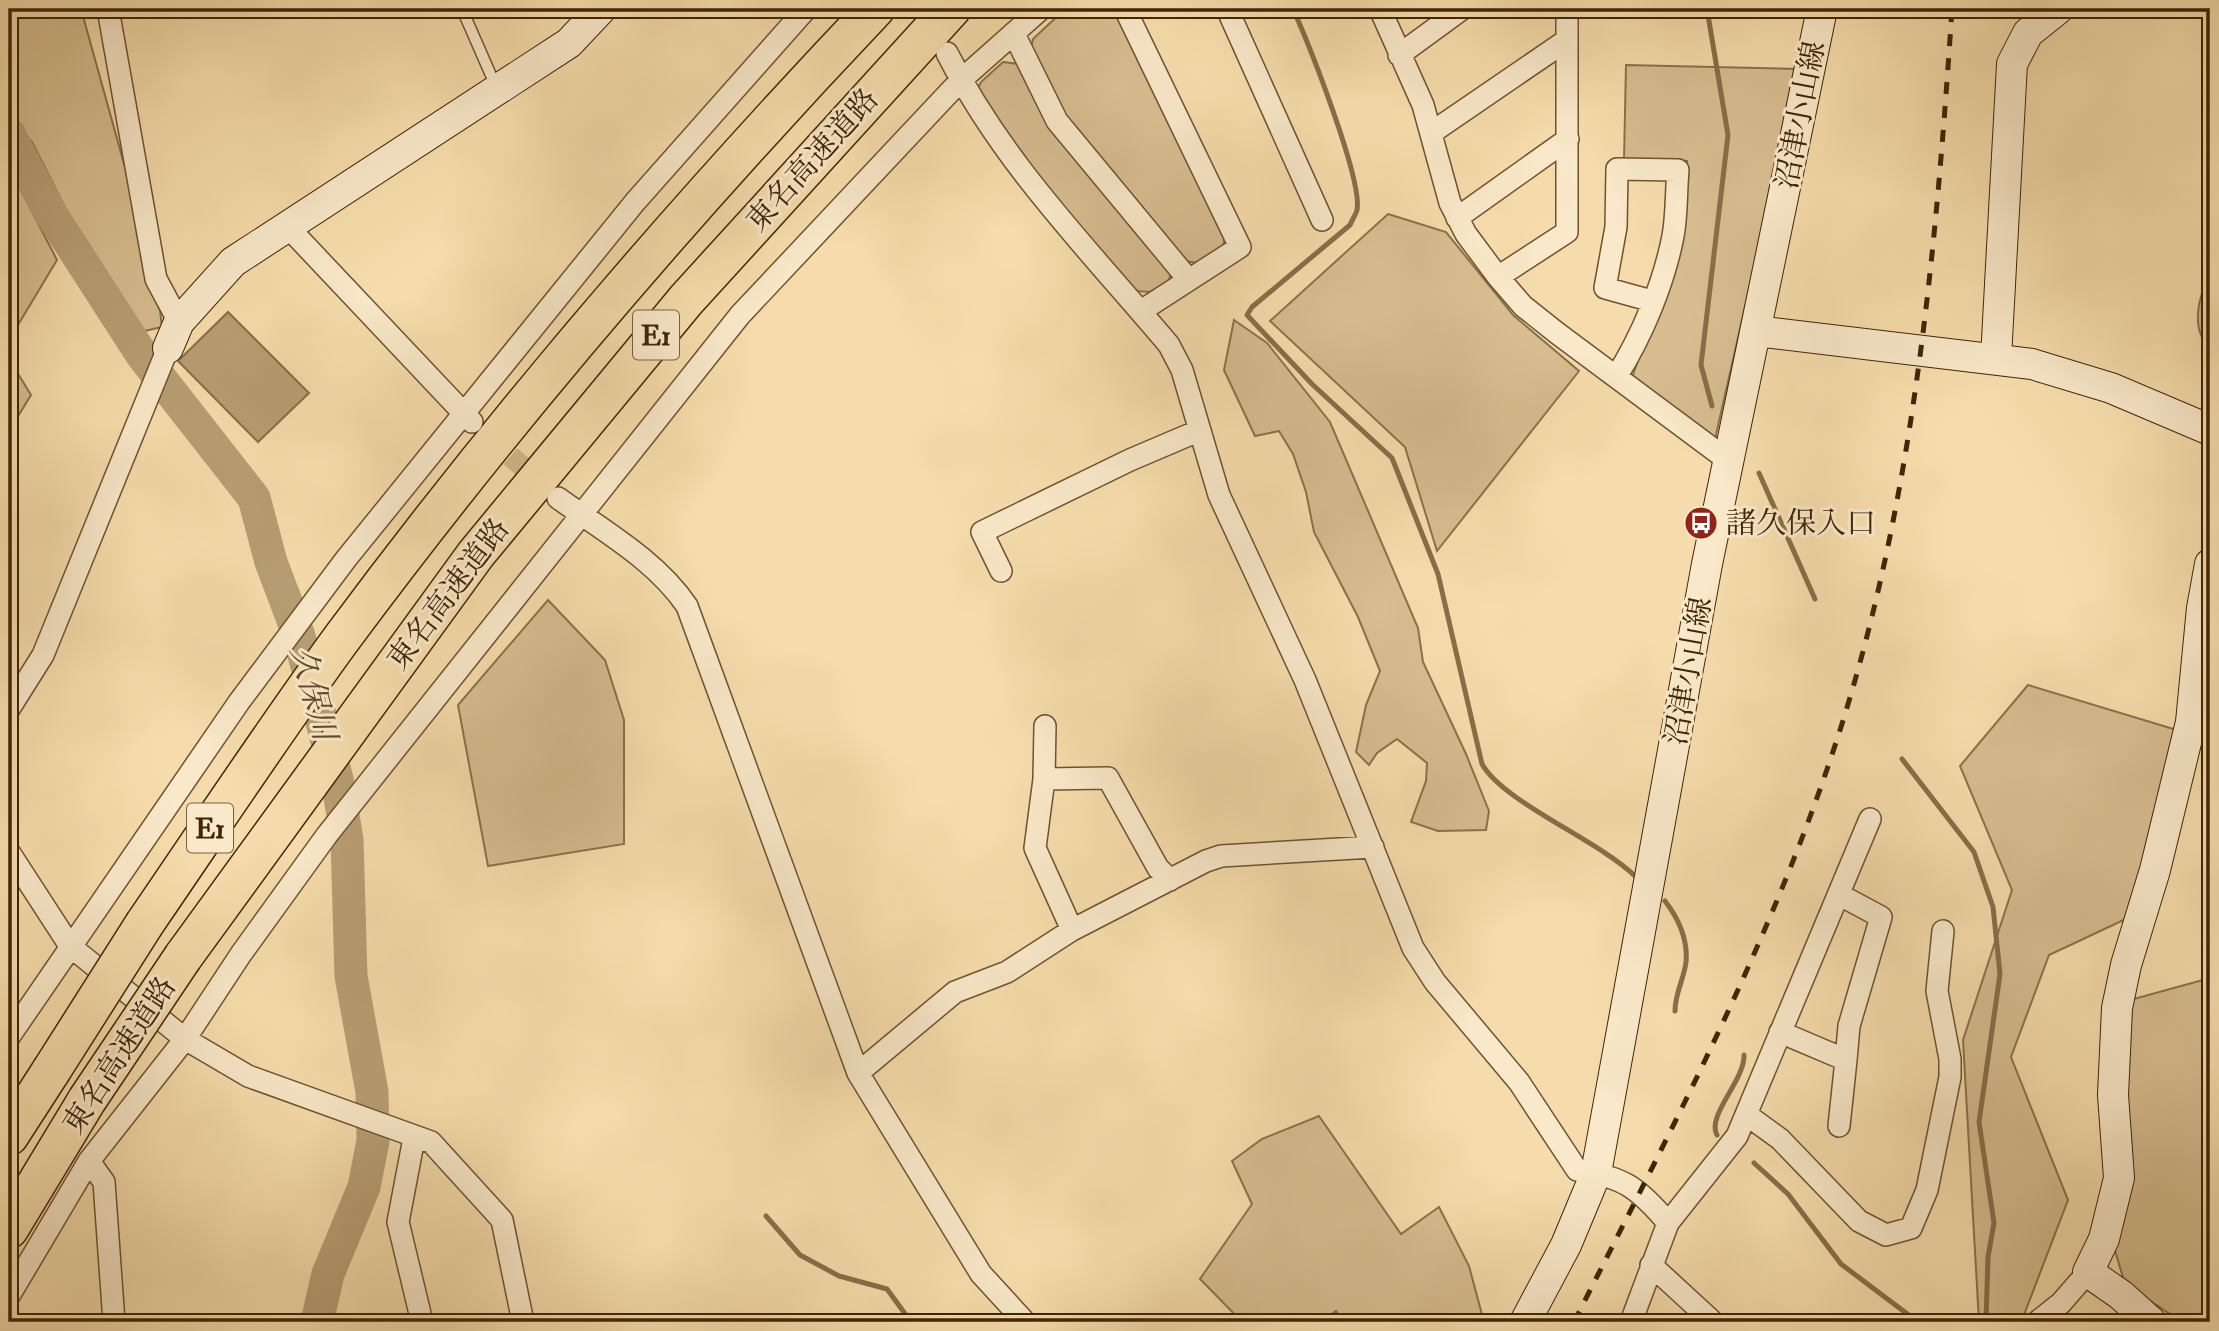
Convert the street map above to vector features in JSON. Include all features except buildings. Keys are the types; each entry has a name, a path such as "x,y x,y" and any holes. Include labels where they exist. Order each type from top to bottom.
{"highway":[{"name":"東名高速道路","path":"9,1136 145,923 343,638 533,394 762,128 875,9"},
{"name":"東名高速道路","path":"9,1229 88,1100 183,957 476,554 686,300 951,9"}],"street":[{"path":"108,9 156,279 173,335"},
{"path":"9,709 43,655 173,335 233,262 569,43 601,9"},
{"path":"9,1037 239,702 314,603 468,418 635,202 806,9"},
{"path":"9,1296 89,1161 185,1039 241,954 327,835 740,315 961,80 1041,9"},
{"path":"1125,9 1240,247 1141,311"},
{"path":"1230,9 1229,13 1322,220"},
{"path":"1380,9 1423,105 1450,203 1457,218 1498,277 1523,306 1730,461"},
{"path":"1399,55 1462,9"},
{"path":"1498,277 1567,232 1567,9"},
{"name":"沼津小山線","path":"1525,1322 1566,1245 1596,1173 1707,564 1822,9"},
{"path":"1996,358 2012,64 2028,33 2058,9"},
{"path":"1014,34 1057,121 1188,279"},
{"path":"1431,133 1567,40"},
{"path":"947,53 961,80 1021,173 1169,345 1182,370 1219,495 1305,680 1413,948 1435,982 1519,1082 1577,1170 1616,1177 1650,1201 1668,1223"},
{"path":"1457,218 1569,139"},
{"path":"1616,377 1639,341 1652,301 1673,235 1678,170 1616,169 1616,227 1605,288 1652,301"},
{"path":"286,225 468,418"},
{"path":"1756,331 1996,358 2073,374 2210,430"},
{"path":"1001,571 982,533 1130,460 1198,431"},
{"path":"558,498 674,586 687,606 859,1073 981,1273 1025,1322"},
{"path":"2037,1322 2061,1303 2088,1272 2107,1230 2119,1178 2113,1095 2117,1008 2128,955 2155,870 2191,722 2202,608 2210,564"},
{"path":"1045,726 1044,779 1035,848 1072,930"},
{"path":"1044,779 1108,778 1158,868 1170,880"},
{"path":"1631,1322 1668,1223 1737,1136 1870,819"},
{"path":"859,1073 955,992 1007,972 1072,930 1221,856 1373,847"},
{"path":"9,852 70,946 185,1039 248,1076 391,1130 431,1142 502,1220 523,1322"},
{"path":"1839,1126 1849,1026 1881,917 1840,895"},
{"path":"1746,1115 1780,1139 1859,1221 1886,1235 1911,1228 1927,1190 1950,1077 1950,1059 1937,991 1943,931"},
{"path":"1780,1032 1846,1060"},
{"path":"414,1138 398,1222 422,1322"},
{"path":"89,1161 104,1182 114,1322"},
{"path":"1651,1265 1713,1322"},
{"path":"2088,1272 2121,1295 2151,1322"}],"lane":[{"path":"462,9 497,89"}],"shaded area":[{"path":"9,9 81,9 156,279 162,327 140,332 82,241 32,142 9,118"},
{"path":"1065,9 1114,9 1122,18 1225,234 1223,248 1198,263 1185,261 1065,115 1030,52 1033,39"},
{"path":"1003,62 1019,64 1171,270 1169,282 1150,292 1136,291 1028,167 977,90 981,82"},
{"path":"1626,65 1799,69 1715,439 1632,378 1680,236 1687,161 1624,160"},
{"path":"9,167 57,260 9,340"},
{"path":"1388,214 1446,232 1513,315 1579,371 1437,551 1405,447 1270,321"},
{"path":"2210,277 2210,348 2200,333 2198,314 2202,294"},
{"path":"228,312 309,393 258,442 178,361"},
{"path":"1234,320 1267,343 1330,422 1418,628 1423,662 1489,811 1486,830 1438,831 1411,822 1426,781 1427,763 1397,739 1377,753 1369,765 1356,752 1366,705 1380,671 1358,617 1314,532 1306,492 1293,454 1279,431 1255,436 1224,370"},
{"path":"9,359 31,395 9,431"},
{"path":"548,600 605,660 624,720 624,844 488,866 458,705"},
{"path":"2028,685 2180,731 2128,918 2049,955 2011,1057 2068,1200 2022,1320 1979,1322 1963,1040 2012,890 1960,766"},
{"path":"2210,978 2210,1322 2182,1322 2125,1284 2113,1244 2130,1000"},
{"path":"1319,1116 1401,1234 1439,1207 1469,1266 1484,1322 1344,1322 1336,1311 1321,1322 1242,1322 1200,1279 1252,1204 1232,1161 1262,1139"}],"waterway":[{"path":"1293,9 1343,142 1357,194 1357,210 1350,225 1252,307 1247,315 1312,384 1392,458 1438,574 1482,764 1493,778 1530,807 1619,862 1635,876"},
{"path":"1707,9 1728,135 1701,365 1712,406"},
{"name":"久保川","path":"9,134 51,214 142,355 254,498 271,562 299,636 337,779 347,840 351,976 372,1092 373,1141 364,1187 328,1274 317,1322"},
{"path":"1759,473 1815,599"},
{"path":"1902,759 1974,852 1993,907 2000,974 1979,1122 1994,1223 1988,1257 1986,1322"},
{"path":"1665,901 1681,930 1686,954 1675,1011"},
{"path":"1717,1135 1717,1118 1739,1075 1744,1055"},
{"path":"1754,1163 1788,1194 1841,1264 1918,1322"},
{"path":"766,1216 800,1255 839,1276 887,1289 911,1322"}],"tunnel":[{"path":"487,436 545,486"}],"railway":[{"path":"1574,1322 1720,1030 1785,880 1841,727 1866,640 1887,551 1918,372 1938,190 1952,9"}],"place":[{"name":"諸久保入口","path":"1701,523"}]}
